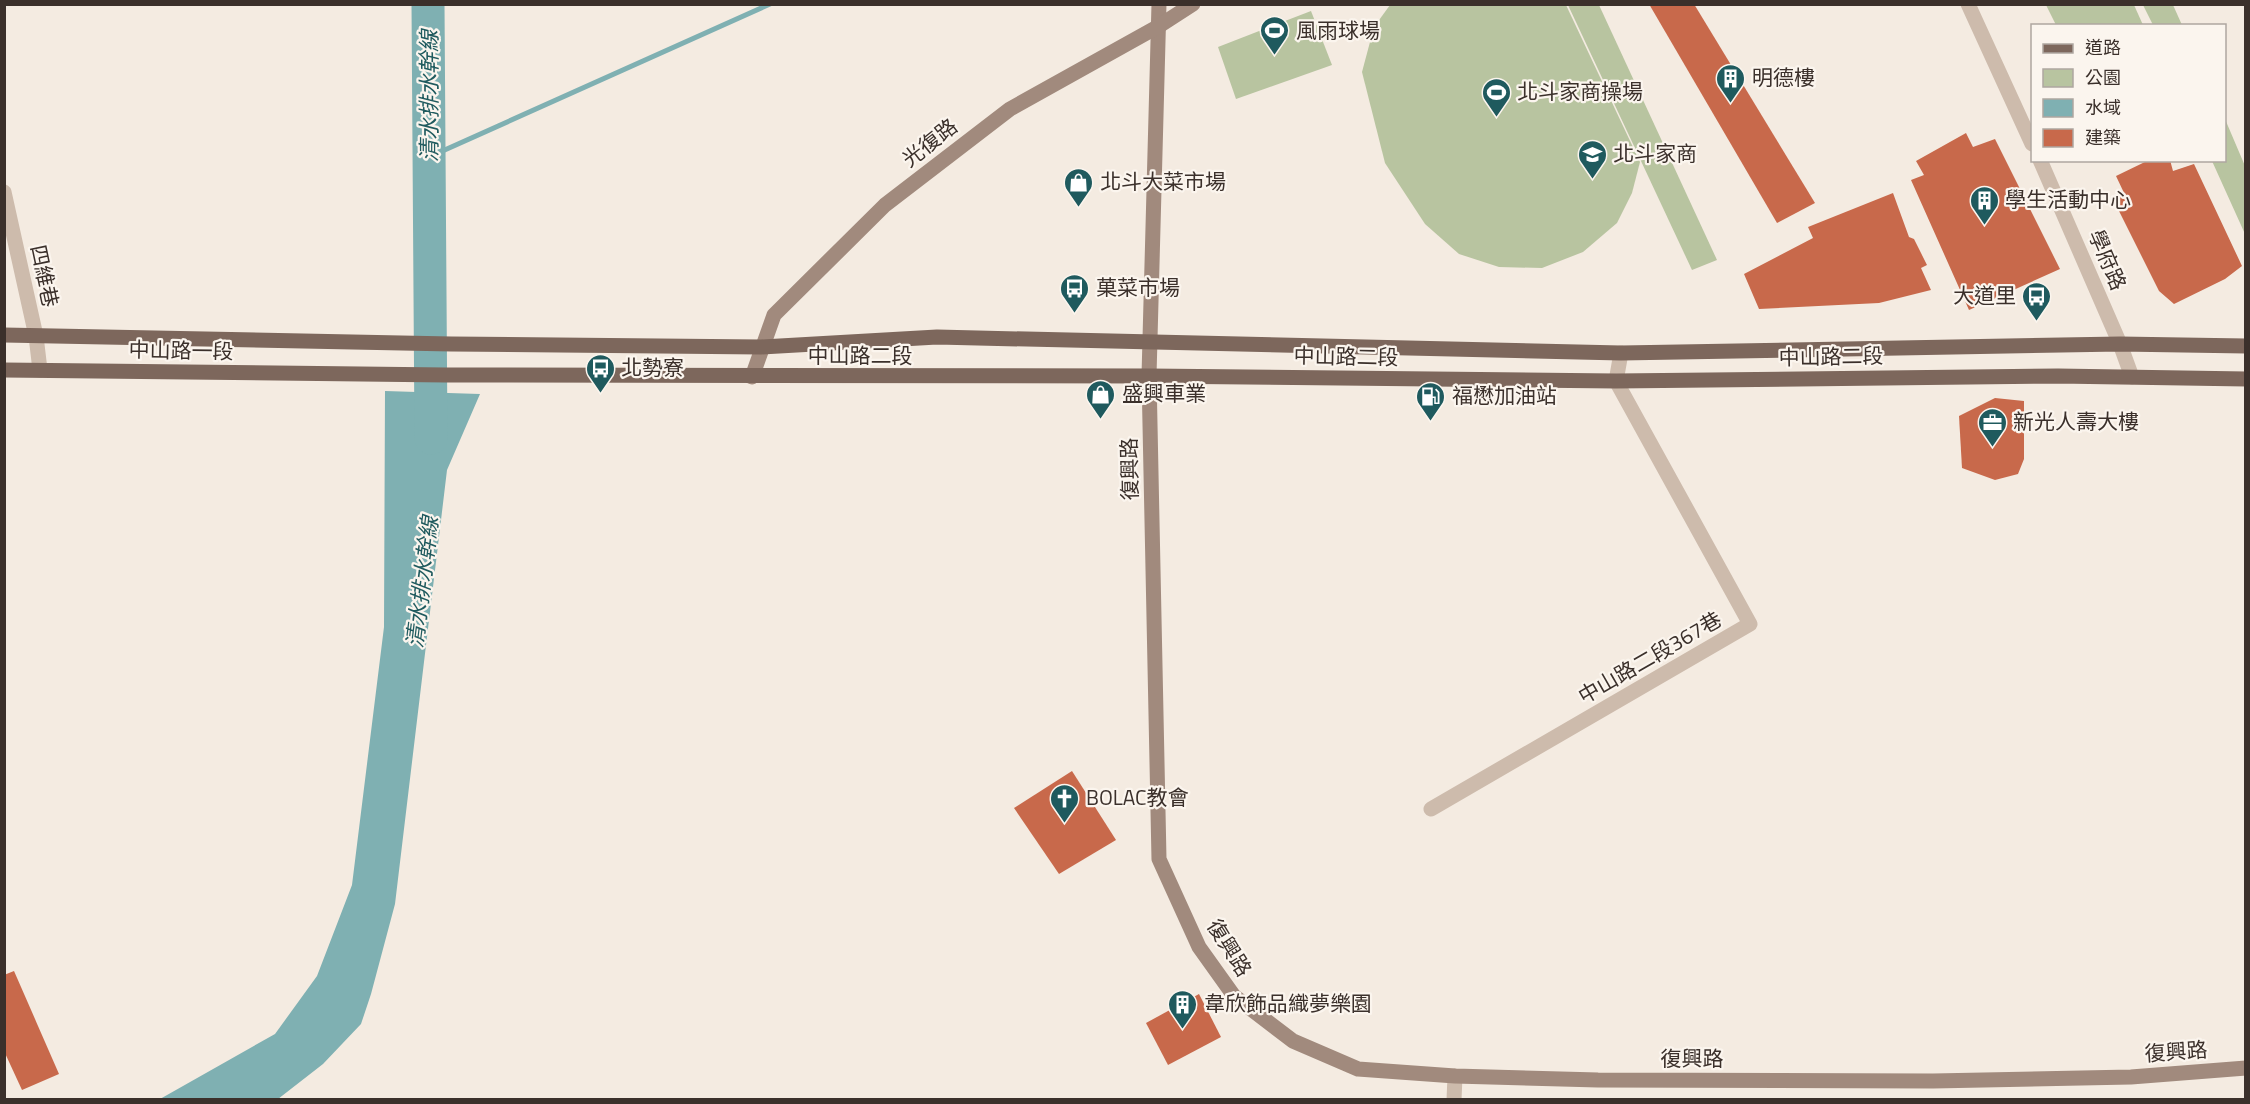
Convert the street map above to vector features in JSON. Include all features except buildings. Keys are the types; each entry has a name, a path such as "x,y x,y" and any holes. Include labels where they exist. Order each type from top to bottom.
{"main road":[{"name":"中山路一段","path":"4,335 451,344"},
{"name":"中山路二段","path":"451,344 761,347 937,337 1621,353 2120,344 2246,346"},
{"name":"中山路一段","path":"4,369 446,375"},
{"name":"中山路二段","path":"446,375 1149,376 1617,381 2058,376 2246,380"}],"street":[{"name":"復興路","path":"1159,4 1149,342 1158,859 1199,946 1234,996 1293,1041 1358,1069 1455,1076 1610,1080 1933,1081 2131,1077 2246,1068"},
{"name":"光復路","path":"752,377 774,315 897,195 1011,109 1159,26 1193,4"},
{"path":"1968,4 2031,142"},
{"name":"學府路","path":"2041,162 2120,344 2132,377"},
{"name":"四維巷","path":"4,192 36,336 40,370"},
{"path":"1617,381 1621,353"},
{"name":"中山路二段367巷","path":"1431,809 1750,624 1617,381"},
{"path":"1454,1100 1455,1076"}],"green space":[{"name":"北斗家商操場","path":"1390,5 1566,5 1640,162 1632,193 1617,223 1583,252 1542,268 1499,267 1459,254 1425,224 1385,163 1362,72 1374,27"},
{"name":"北斗家商操場","path":"1568,5 1599,5 1717,260 1692,270"},
{"path":"2046,5 2134,5 2143,24 2056,24"},
{"path":"2143,5 2173,5 2182,24 2152,24"},
{"name":"風雨球場","path":"1311,11 1332,65 1236,99 1218,47"},
{"path":"2226,121 2245,166 2245,234 2212,162 2226,162"}],"water":[{"path":"385,391 480,394 447,470 395,904 371,994 361,1024 323,1064 278,1099 160,1099 275,1034 317,976 352,885 384,627"}],"waterway":[{"name":"清水排水幹線","path":"428,4 431,438"},
{"path":"429,157 770,4"}],"place":[{"name":"風雨球場","path":"1275,56"},
{"name":"明德樓","path":"1731,104"},
{"name":"北斗家商操場","path":"1496,118"},
{"name":"北斗家商","path":"1592,180"},
{"name":"北斗大菜市場","path":"1079,208"},
{"name":"學生活動中心","path":"1984,226"},
{"name":"菓菜市場","path":"1075,314"},
{"name":"大道里","path":"2037,322"},
{"name":"北勢寮","path":"600,394"},
{"name":"盛興車業","path":"1101,420"},
{"name":"福懋加油站","path":"1431,422"},
{"name":"新光人壽大樓","path":"1992,448"},
{"name":"BOLAC教會","path":"1065,824"},
{"name":"韋欣飾品織夢樂園","path":"1183,1030"}]}
